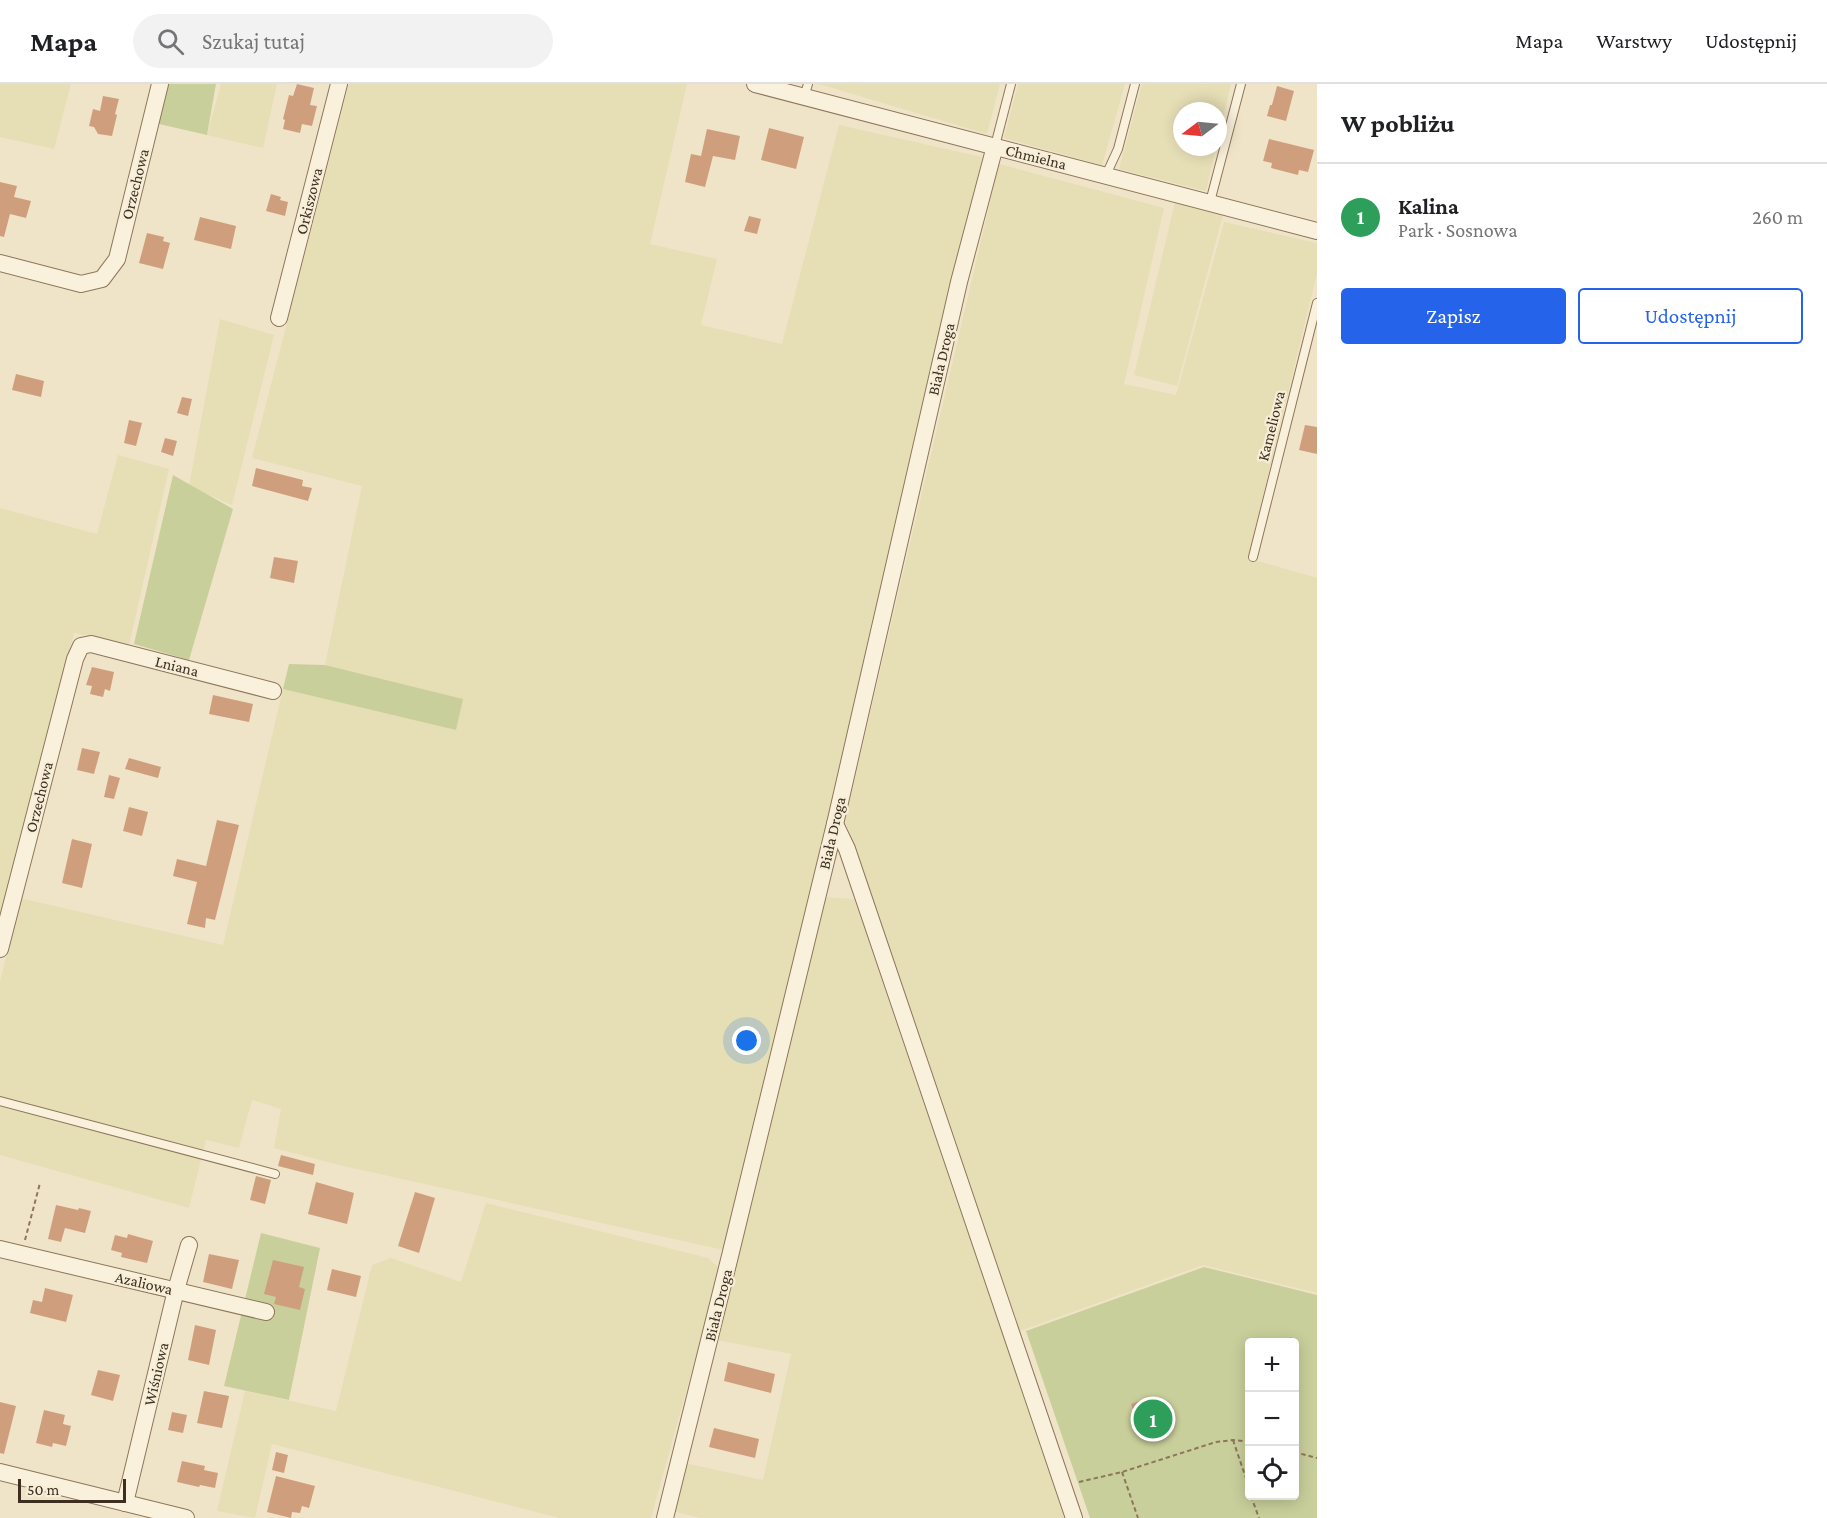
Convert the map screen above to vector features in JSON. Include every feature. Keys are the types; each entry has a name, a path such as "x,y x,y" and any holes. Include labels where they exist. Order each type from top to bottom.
{"street":[{"name":"Orzechowa","path":"0,263 81,284 102,279 117,259 160,84"},
{"name":"Orkiszowa","path":"279,318 339,84"},
{"name":"Chmielna","path":"755,84 806,90 995,146 1317,231"},
{"name":"Biała Droga","path":"664,1518 834,824 959,282 995,146"},
{"name":"Lniana","path":"81,646 91,644 273,691"},
{"name":"Orzechowa","path":"0,949 75,658 81,646"},
{"path":"834,824 847,849 1074,1518"},
{"name":"Wiśniowa","path":"125,1503 189,1245"},
{"name":"Azaliowa","path":"0,1249 266,1312"},
{"path":"0,1472 186,1518"}],"lane":[{"path":"995,146 1011,84"},
{"path":"1106,175 1118,149 1135,84"},
{"path":"1210,202 1240,84"},
{"name":"Kameliowa","path":"1253,557 1317,303"},
{"path":"0,1101 275,1174"}],"path":[{"path":"22,1254 40,1183"},
{"path":"1233,1440 1245,1476"},
{"path":"1064,1486 1122,1472 1216,1442 1245,1441"},
{"path":"1299,1453 1317,1458"},
{"path":"1122,1472 1138,1518"},
{"path":"1252,1500 1259,1518"}],"shaded area":[{"path":"0,84 71,84 54,149 0,137"},
{"path":"221,84 277,84 263,148 207,135"},
{"path":"349,84 687,84 650,244 717,259 701,325 782,344 839,125 982,157 828,819 724,1250 343,1166 274,1148 281,1109 252,1100 239,1148 206,1140 189,1208 0,1155 0,982 20,898 223,945 283,689 456,730 462,699 325,665 362,486 252,458"},
{"path":"819,84 1000,84 987,134"},
{"path":"1018,84 1125,84 1102,165 1004,138"},
{"path":"1142,84 1231,84 1227,102 1173,102 1173,156 1214,156 1206,191 1119,169"},
{"path":"999,164 1164,208 1124,384 1176,395 1224,222 1317,243 1317,273 1248,558 1317,578 1317,1293 1203,1265 1020,1331 845,821"},
{"path":"1175,202 1223,215 1177,386 1134,375"},
{"path":"220,319 274,335 232,505 189,486"},
{"path":"118,455 169,469 129,645 74,633 0,927 0,508 97,534"},
{"path":"824,897 854,899 1066,1518 701,1518 672,1511 684,1463 763,1480 791,1354 716,1340 752,1204"},
{"path":"486,1203 708,1258 720,1269 651,1518 559,1518 272,1444 255,1518 217,1511 245,1391 336,1411 372,1265 391,1258 461,1282"}],"green space":[{"path":"168,84 216,84 207,135 159,124"},
{"path":"173,475 233,509 189,660 134,644"},
{"path":"289,664 325,665 463,699 456,730 283,689"},
{"path":"261,1233 320,1248 289,1400 224,1386"},
{"path":"1204,1267 1317,1295 1317,1518 1090,1518 1026,1331"}],"building":[{"path":"297,84 314,88 310,105 317,106 312,126 302,124 300,133 283,129 289,95 293,96"},
{"path":"1277,86 1294,91 1286,121 1267,116"},
{"path":"103,96 119,99 112,136 98,134 94,127 89,126 93,109 100,111"},
{"path":"769,128 804,137 796,169 761,160"},
{"path":"707,129 740,136 735,160 713,156 705,187 685,182 691,154 701,156"},
{"path":"1269,139 1314,150 1308,172 1299,170 1298,175 1271,168 1272,163 1263,161"},
{"path":"0,182 17,186 14,197 31,201 26,218 10,214 4,237 0,236"},
{"path":"271,194 288,202 285,216 266,211"},
{"path":"749,216 761,219 757,234 744,231"},
{"path":"200,217 236,226 231,249 194,240"},
{"path":"147,233 164,237 163,241 170,243 163,269 139,263"},
{"path":"16,374 44,381 41,397 12,390"},
{"path":"182,397 192,399 188,416 177,413"},
{"path":"129,420 142,423 136,446 124,443"},
{"path":"1305,425 1317,427 1317,454 1299,450"},
{"path":"165,438 177,441 173,456 161,452"},
{"path":"256,468 303,480 302,486 312,488 308,501 252,486"},
{"path":"274,557 298,561 294,583 270,578"},
{"path":"92,667 114,672 110,691 105,689 103,697 90,694 92,686 86,685"},
{"path":"213,695 253,704 249,722 209,714"},
{"path":"82,748 100,752 94,774 77,770"},
{"path":"129,758 161,767 158,778 125,769"},
{"path":"109,775 120,778 114,799 104,797"},
{"path":"129,807 148,812 142,836 123,831"},
{"path":"217,820 239,825 215,920 206,918 205,928 187,924 197,882 173,876 177,859 206,866"},
{"path":"72,839 92,844 82,888 62,883"},
{"path":"281,1155 315,1164 313,1175 278,1166"},
{"path":"256,1176 271,1180 265,1204 250,1200"},
{"path":"316,1182 354,1193 347,1224 308,1214"},
{"path":"415,1192 435,1198 419,1253 398,1246"},
{"path":"56,1205 91,1211 85,1233 65,1228 61,1242 48,1239"},
{"path":"128,1234 153,1241 147,1263 121,1257 122,1253 111,1250 115,1235 127,1238"},
{"path":"209,1254 239,1260 232,1289 203,1282"},
{"path":"273,1260 304,1267 299,1287 305,1289 300,1310 274,1304 276,1297 264,1294"},
{"path":"332,1269 361,1276 356,1297 327,1290"},
{"path":"45,1288 73,1295 66,1322 30,1313 33,1300 42,1302"},
{"path":"195,1325 216,1330 209,1365 188,1360"},
{"path":"728,1362 775,1374 771,1393 724,1381"},
{"path":"98,1370 120,1375 113,1401 91,1395"},
{"path":"204,1391 229,1396 222,1428 197,1423"},
{"path":"1148,1398 1153,1416 1137,1421 1131,1404"},
{"path":"0,1402 16,1406 4,1454 0,1453"},
{"path":"44,1410 65,1415 63,1424 71,1426 66,1446 53,1443 52,1447 36,1443"},
{"path":"172,1412 187,1415 183,1433 168,1430"},
{"path":"714,1428 759,1439 755,1458 709,1447"},
{"path":"276,1452 288,1455 284,1473 272,1470"},
{"path":"182,1461 205,1466 204,1470 218,1473 215,1488 177,1482"},
{"path":"276,1476 315,1486 309,1508 302,1506 300,1513 292,1512 291,1518 267,1512"}],"place":[{"name":"Kalina","path":"1153,1419"}]}
